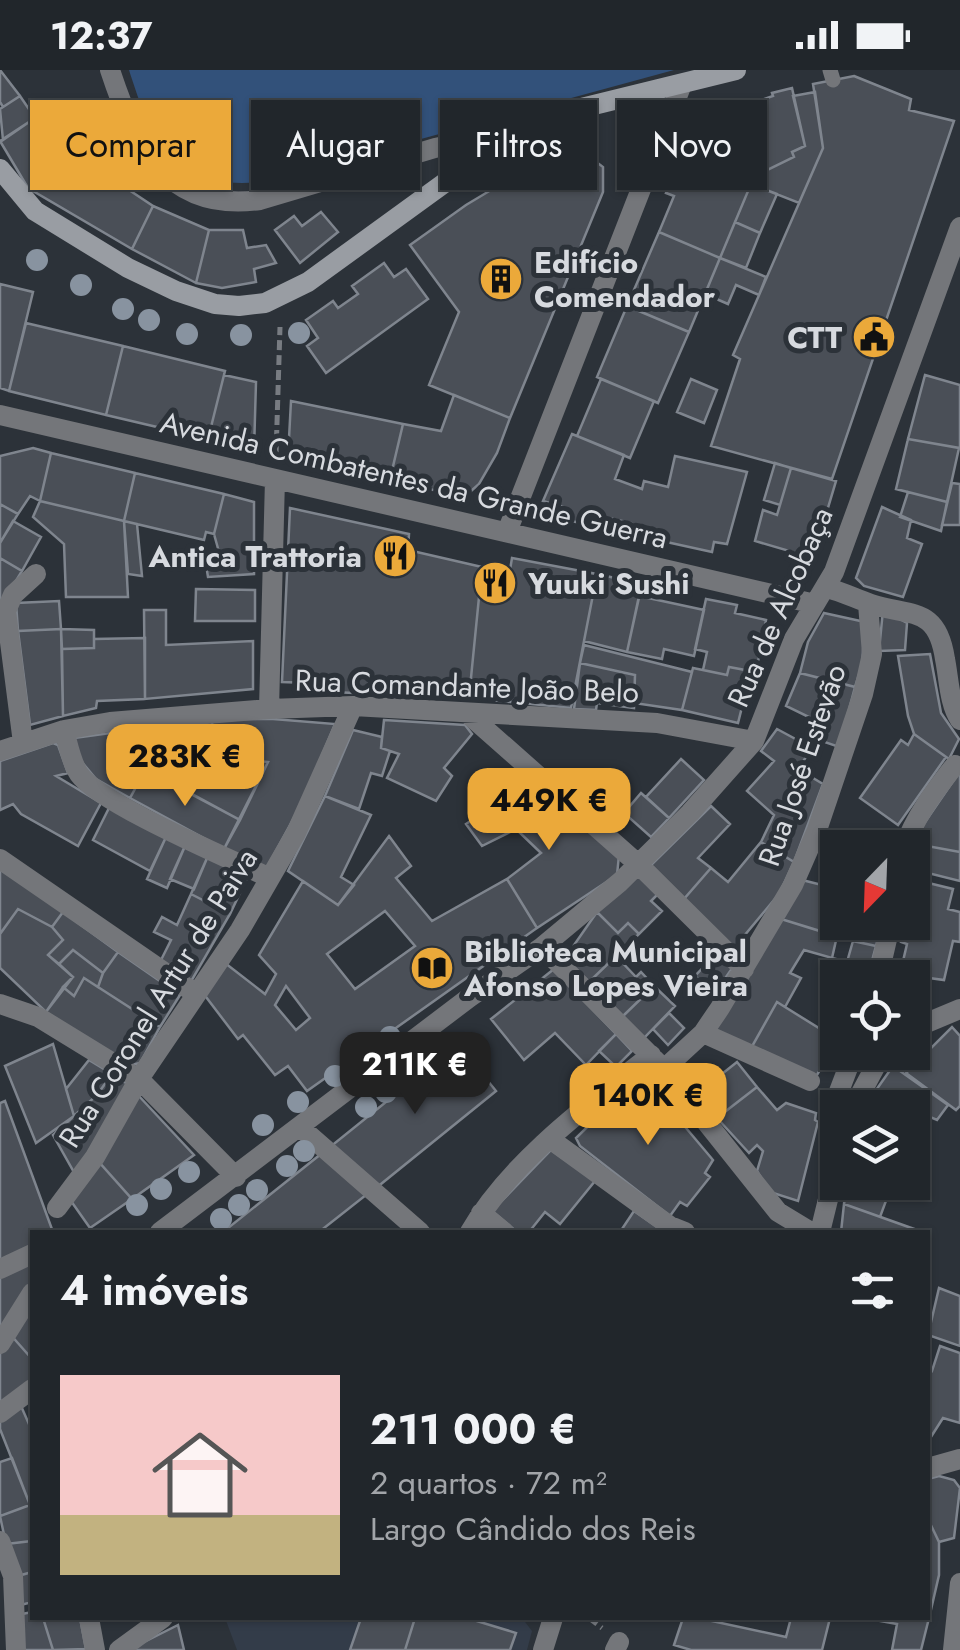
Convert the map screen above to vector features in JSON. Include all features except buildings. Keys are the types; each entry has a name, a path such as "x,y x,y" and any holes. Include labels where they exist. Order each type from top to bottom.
{"street":[{"path":"110,70 128,122 148,156 179,186 209,200 260,200 440,147"},
{"path":"597,105 736,70"},
{"path":"507,532 682,84"},
{"path":"0,169 20,196 48,222 128,268 176,291 215,304 239,306 265,303 308,282 440,186"},
{"name":"Rua de Alcobaça","path":"163,1230 542,947 638,864 754,741 794,639 821,596 960,227"},
{"name":"Avenida Combatentes da Grande Guerra","path":"0,415 275,471 507,532 821,596"},
{"path":"269,709 275,471"},
{"path":"22,743 6,611 13,595 36,574"},
{"path":"821,596 861,598 868,604 919,615 938,633 954,710 960,720"},
{"name":"Rua José Estevão","path":"471,1230 481,1213 550,1139 702,1033 744,969 793,886 847,748 872,654 868,604"},
{"name":"Rua Comandante João Belo","path":"0,751 64,730 110,722 353,706 657,723 754,741"},
{"name":"Rua Coronel Artur de Paiva","path":"57,1208 94,1158 139,1079 240,930 311,803 353,706"},
{"path":"467,712 638,864 744,969"},
{"path":"64,730 80,775 91,785 157,823 270,878"},
{"path":"913,830 931,796 955,765"},
{"path":"0,859 196,994"},
{"path":"542,947 658,1062 778,1212 807,1230"},
{"path":"1,1005 38,1017 139,1079 236,1177"},
{"path":"930,1022 960,1010"},
{"path":"702,1033 810,1082"},
{"path":"301,1128 418,1230"},
{"path":"550,1139 674,1230"},
{"path":"820,1230 828,1200"},
{"path":"481,1213 502,1230"},
{"path":"0,1269 30,1255"},
{"path":"0,1344 30,1296"},
{"path":"0,1413 30,1400"},
{"path":"930,1468 960,1460"},
{"path":"0,1541 12,1576 16,1650"},
{"path":"956,1641 960,1582"},
{"path":"89,1620 94,1650"},
{"path":"119,1650 160,1620"},
{"path":"544,1650 552,1620"}],"path":[{"path":"275,471 280,326"}],"shaded area":[{"path":"129,70 674,70 564,100 440,100 440,134 420,139 420,100 251,100 251,182 231,183 231,100 140,100"},
{"path":"226,1620 524,1620 532,1631 527,1650 237,1650"}],"place":[{"name":"Edifício Comendador","path":"501,279"},
{"name":"CTT","path":"874,337"},
{"name":"Antica Trattoria","path":"395,556"},
{"name":"Yuuki Sushi","path":"495,583"},
{"name":"Biblioteca Municipal Afonso Lopes Vieira","path":"432,968"}]}
